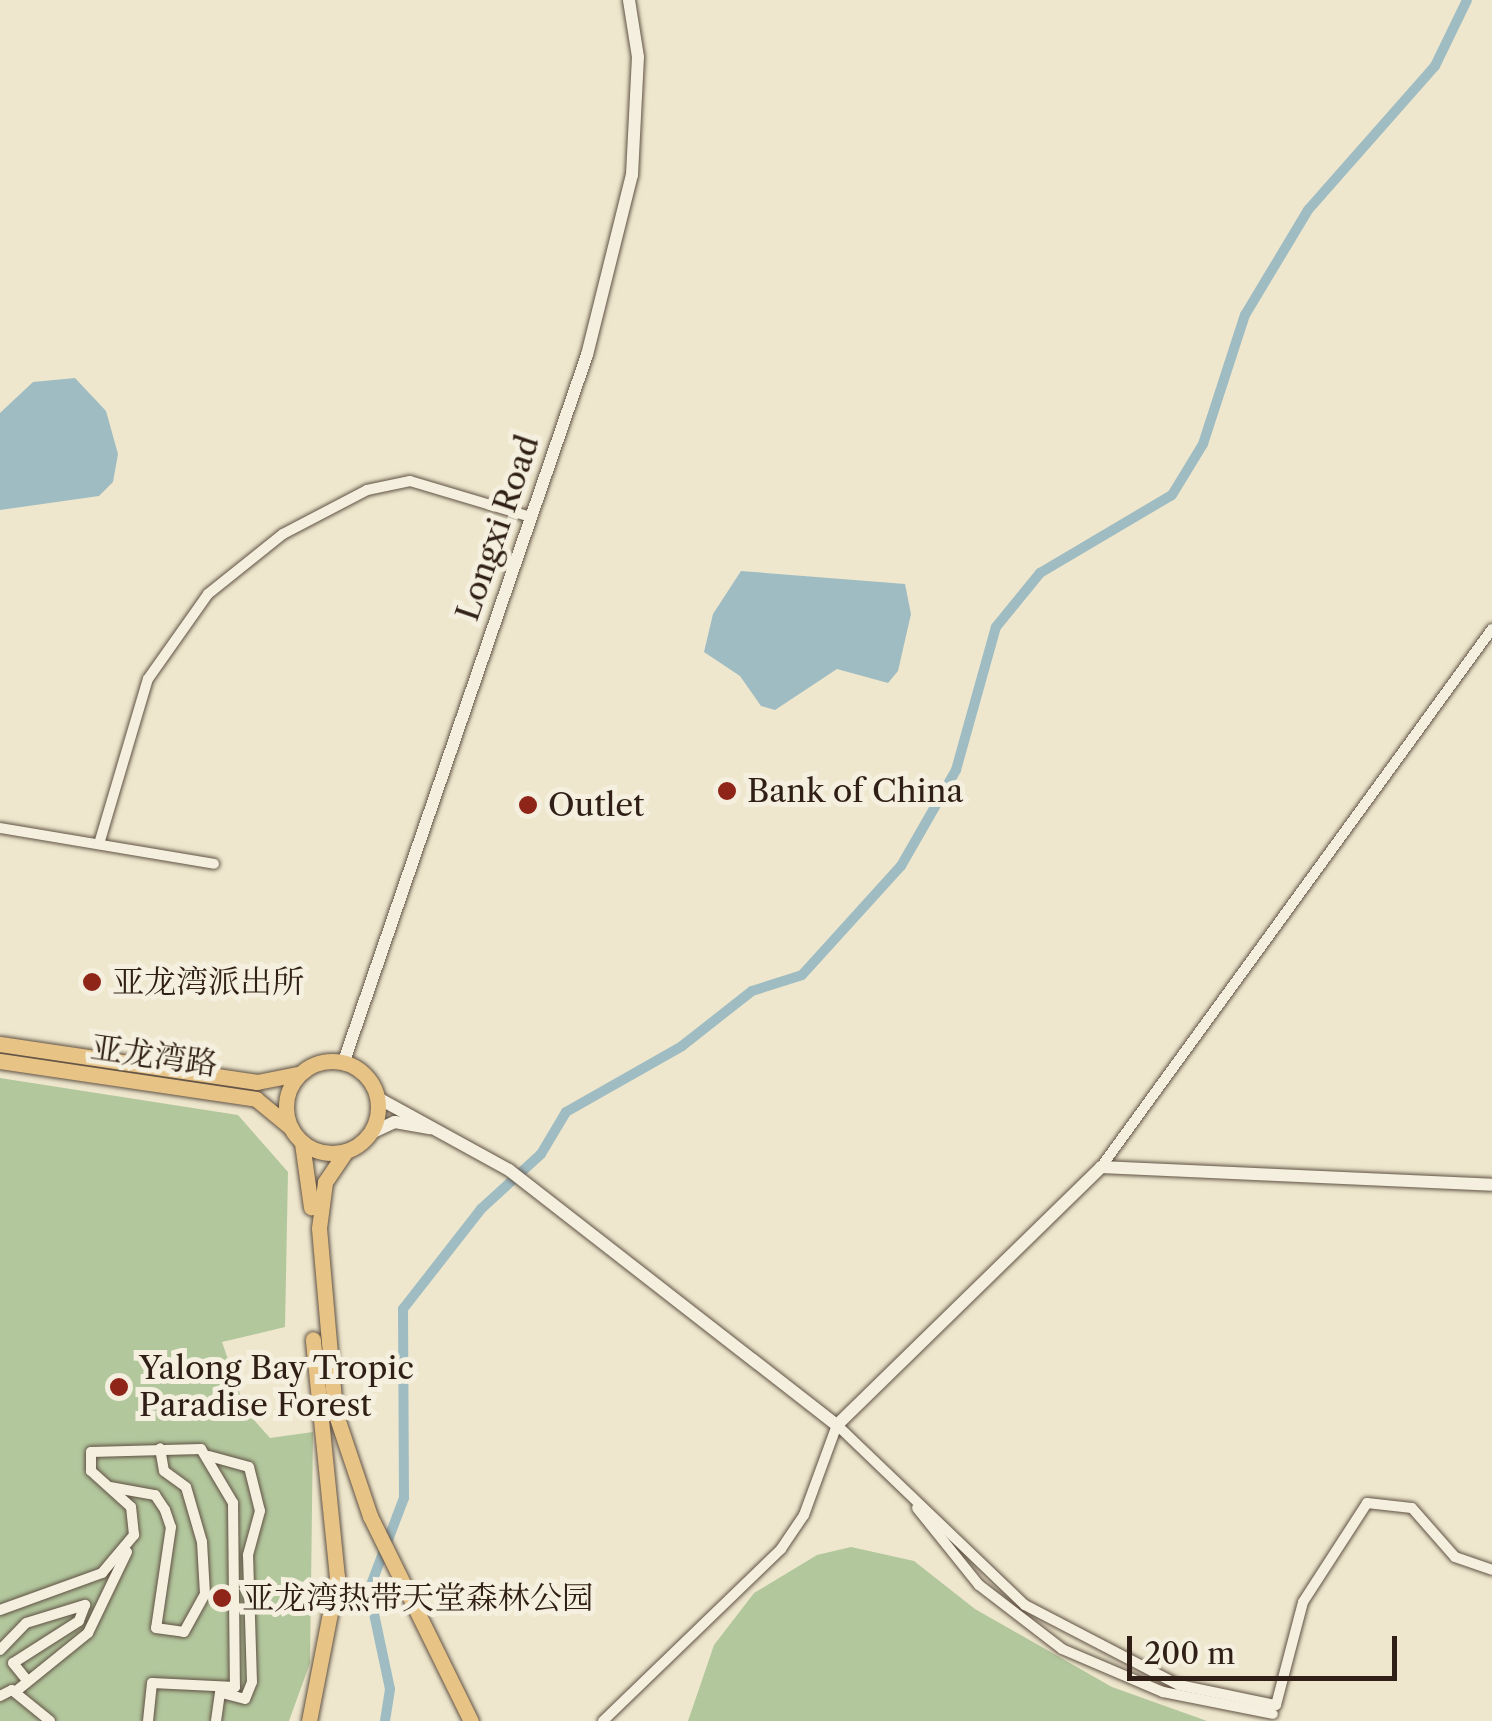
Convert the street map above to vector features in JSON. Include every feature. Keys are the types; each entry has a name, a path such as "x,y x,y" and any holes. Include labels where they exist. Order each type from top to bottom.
{"main road":[{"name":"亚龙湾路","path":"0,1044 256,1082 298,1074"},
{"name":"亚龙湾路","path":"0,1061 256,1099 290,1127"},
{"path":"310,1717 336,1559 310,1309 313,1176 302,1142 290,1127 288,1090 298,1074 344,1061 378,1098 371,1133 346,1151 322,1193 320,1314 342,1444 376,1527 471,1721"},
{"path":"302,1142 346,1151"}],"street":[{"name":"Longxi Road","path":"344,1061 588,355 632,175 638,57 629,0"},
{"path":"99,844 148,679 208,594 283,534 367,490 410,481 531,516"},
{"path":"603,1721 781,1549 804,1515 837,1426 1101,1166 1492,629"},
{"path":"0,828 214,864"},
{"path":"378,1098 459,1136 509,1170 837,1426 900,1482 979,1585 1062,1648 1164,1692 1274,1710 1303,1602 1367,1503 1412,1508 1455,1557 1492,1570"},
{"path":"371,1133 405,1122 459,1136"},
{"path":"1101,1166 1492,1185"},
{"path":"108,1486 155,1495 165,1510 171,1527 156,1628 184,1632 205,1594 202,1542 186,1487 164,1470 160,1448"},
{"path":"0,1696 14,1691 88,1632 134,1535 132,1508 88,1465 92,1452 160,1448 249,1466 260,1511 248,1555 252,1682 238,1701 221,1692 152,1683 148,1721"},
{"path":"209,1456 233,1503 235,1682 221,1692 216,1721"},
{"path":"0,1610 102,1573 134,1535"},
{"path":"0,1650 26,1622 86,1605 79,1621 14,1663 26,1679"},
{"path":"0,1678 50,1721"},
{"path":"295,1721 310,1717"}],"green space":[{"name":"Yalong Bay Tropic Paradise Forest","path":"0,1078 238,1115 288,1172 285,1327 222,1342 246,1411 270,1438 313,1432 310,1663 289,1721 0,1721"},
{"path":"851,1547 914,1561 975,1609 1112,1687 1207,1721 688,1721 714,1645 754,1593 817,1555"}],"water":[{"path":"75,378 106,411 118,454 113,482 99,496 0,510 0,413 33,382"},
{"path":"741,571 905,584 911,614 898,671 888,683 837,669 775,710 761,706 740,676 704,652 713,614"}],"waterway":[{"path":"385,1721 390,1689 369,1590 404,1498 403,1309 481,1209 541,1154 566,1112 682,1046 752,991 802,975 901,866 956,770 996,627 1040,573 1172,495 1203,444 1245,315 1308,210 1435,66 1467,0"}],"place":[{"name":"Bank of China","path":"727,791"},
{"name":"Outlet","path":"528,805"},
{"name":"亚龙湾派出所","path":"92,982"},
{"name":"Yalong Bay Tropic Paradise Forest","path":"119,1387"},
{"name":"亚龙湾热带天堂森林公园","path":"222,1598"}]}
